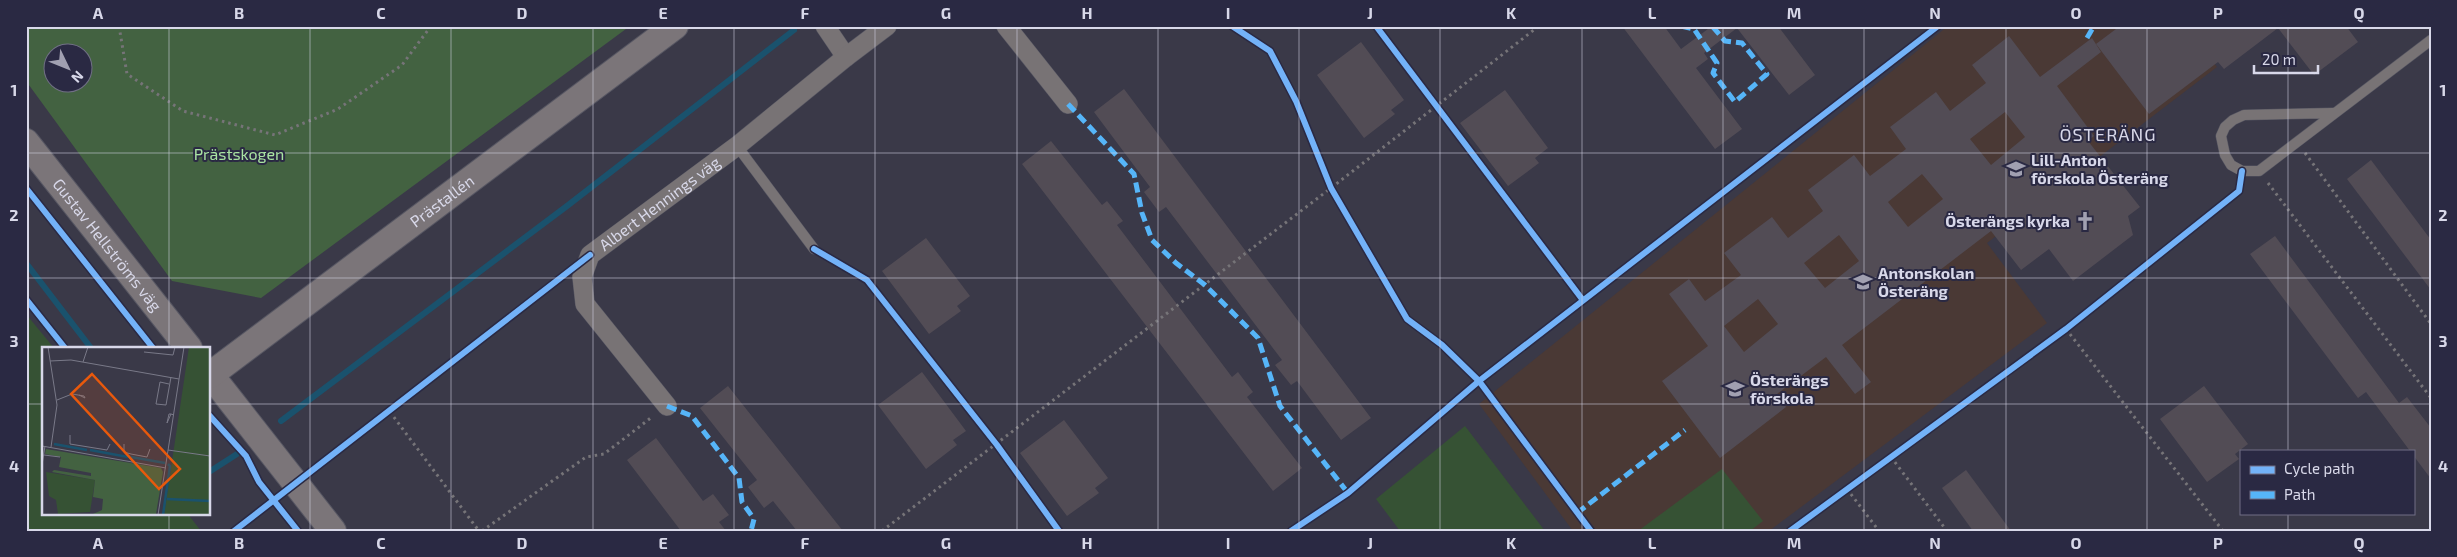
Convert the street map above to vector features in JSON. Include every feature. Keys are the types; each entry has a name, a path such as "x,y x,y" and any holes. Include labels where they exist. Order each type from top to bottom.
{"street":[{"name":"Prästallén","path":"210,373 675,26"},
{"path":"825,26 846,57"},
{"name":"Albert Hennings väg","path":"666,406 585,304 582,288 584,267 590,255 737,146 886,26"},
{"path":"1006,26 1068,104"},
{"name":"Gustav Hellströms väg","path":"26,142 188,347"},
{"path":"210,375 333,531"}],"lane":[{"path":"2333,113 2244,115 2233,120 2225,127 2221,136 2224,155 2232,166 2242,171 2259,171 2431,40"},
{"path":"737,146 814,249"}],"path":[{"path":"119,26 127,74 183,111 275,135 338,109 402,65 431,26"},
{"path":"882,531 997,445 1539,26"},
{"path":"2296,142 2431,324"},
{"path":"2259,171 2431,398"},
{"path":"2058,334 2073,323"},
{"path":"2066,329 2223,531"},
{"path":"382,418 397,406"},
{"path":"390,412 480,531 586,457 604,454 666,406"},
{"path":"991,438 1002,453"},
{"path":"1883,462 1899,451"},
{"path":"1891,457 1946,531"},
{"path":"1840,494 1854,484"},
{"path":"1847,489 1879,531"}],"shaded area":[{"path":"1948,26 2186,26 2217,67 1987,243 2047,323 1769,531 1573,531 1479,404"}],"green space":[{"name":"Prästskogen","path":"26,26 630,26 261,298 172,281 26,81"},
{"path":"26,314 53,347 42,347 42,514 188,514 201,531 26,531"},
{"path":"1465,426 1545,531 1400,531 1376,499"},
{"path":"1722,469 1763,521 1750,531 1638,531"}],"building":[{"path":"1622,26 1664,26 1681,49 1712,26 1778,26 1815,75 1789,95 1737,28 1704,53 1708,59 1696,68 1742,129 1715,149"},
{"path":"2120,26 2346,26 2358,42 2314,75 2278,28 2224,69 2218,62 2149,114 2096,44"},
{"path":"2009,36 2040,77 2092,38 2101,52 2057,86 2094,136 2088,141 2140,207 2128,216 2133,235 2073,281 2049,249 2021,270 1991,231 1842,345 1871,382 1855,394 1826,357 1777,394 1786,407 1720,458 1662,381 1708,346 1669,294 1689,279 1705,301 1741,275 1724,253 1772,217 1788,238 1823,211 1808,190 1854,155 1870,176 1906,149 1890,127 1936,92 1950,111 1986,83 1972,65","holes":["2005,112 2025,137 1991,165 1970,139","1922,174 1943,199 1908,227 1888,202","1839,235 1859,261 1825,288 1804,263","1758,299 1778,324 1744,352 1724,326"]},
{"path":"1361,42 1404,100 1391,110 1395,114 1364,138 1317,75"},
{"path":"1124,89 1371,418 1341,440 1297,381 1291,385 1275,365 1282,360 1166,207 1159,212 1144,192 1150,187 1094,112"},
{"path":"1505,90 1548,148 1535,158 1539,163 1508,186 1460,123"},
{"path":"1051,141 1102,205 1107,201 1123,221 1117,225 1232,377 1238,372 1253,392 1247,397 1302,468 1273,491 1022,164"},
{"path":"2371,160 2431,240 2431,290 2347,179"},
{"path":"2275,236 2399,403 2407,397 2431,428 2431,479 2414,456 2414,450 2409,450 2366,392 2358,398 2250,254"},
{"path":"926,238 970,296 957,306 961,311 929,334 882,271"},
{"path":"922,372 966,431 953,440 957,445 926,469 878,405"},
{"path":"728,386 843,531 797,531 773,501 764,508 748,487 757,480 700,408"},
{"path":"2204,386 2248,444 2235,454 2239,459 2207,482 2160,419"},
{"path":"1064,420 1108,478 1095,488 1099,493 1067,516 1020,453"},
{"path":"656,438 703,501 713,494 729,515 719,522 726,531 681,531 627,460"},
{"path":"1966,470 2011,531 1973,531 1942,488"}],"waterway":[{"path":"281,421 567,206 794,30"},
{"path":"26,263 90,347"},
{"path":"210,471 237,454"}],"marked path":[{"path":"1681,26 1694,29 1717,63 1713,73 1735,102 1767,74 1742,43 1725,41 1712,26"},
{"path":"2087,38 2094,26"},
{"path":"1068,104 1134,174 1142,213 1152,240 1176,263 1205,285 1258,338 1280,406 1348,493"},
{"path":"667,406 692,416 739,478 742,502 754,519 751,531"},
{"path":"1577,513 1685,430"}],"cycle path":[{"path":"1232,26 1270,51 1296,101 1331,188 1407,319 1442,345 1479,381 1591,531"},
{"path":"1376,26 1582,299"},
{"path":"1291,531 1348,493 1479,381 1938,26"},
{"path":"1790,531 2066,329 2239,191 2242,171"},
{"path":"26,188 152,347"},
{"path":"814,249 867,280 997,445 1059,531"},
{"path":"234,531 590,255"},
{"path":"26,299 64,347"},
{"path":"210,416 246,456 259,482 298,531"}],"place":[{"name":"Lill-Anton förskola Österäng","path":"2016,169"},
{"name":"Österängs kyrka","path":"2085,221"},
{"name":"Antonskolan Österäng","path":"1863,282"},
{"name":"Österängs förskola","path":"1735,389"}],"district":[{"name":"ÖSTERÄNG","path":"2108,135"}]}
